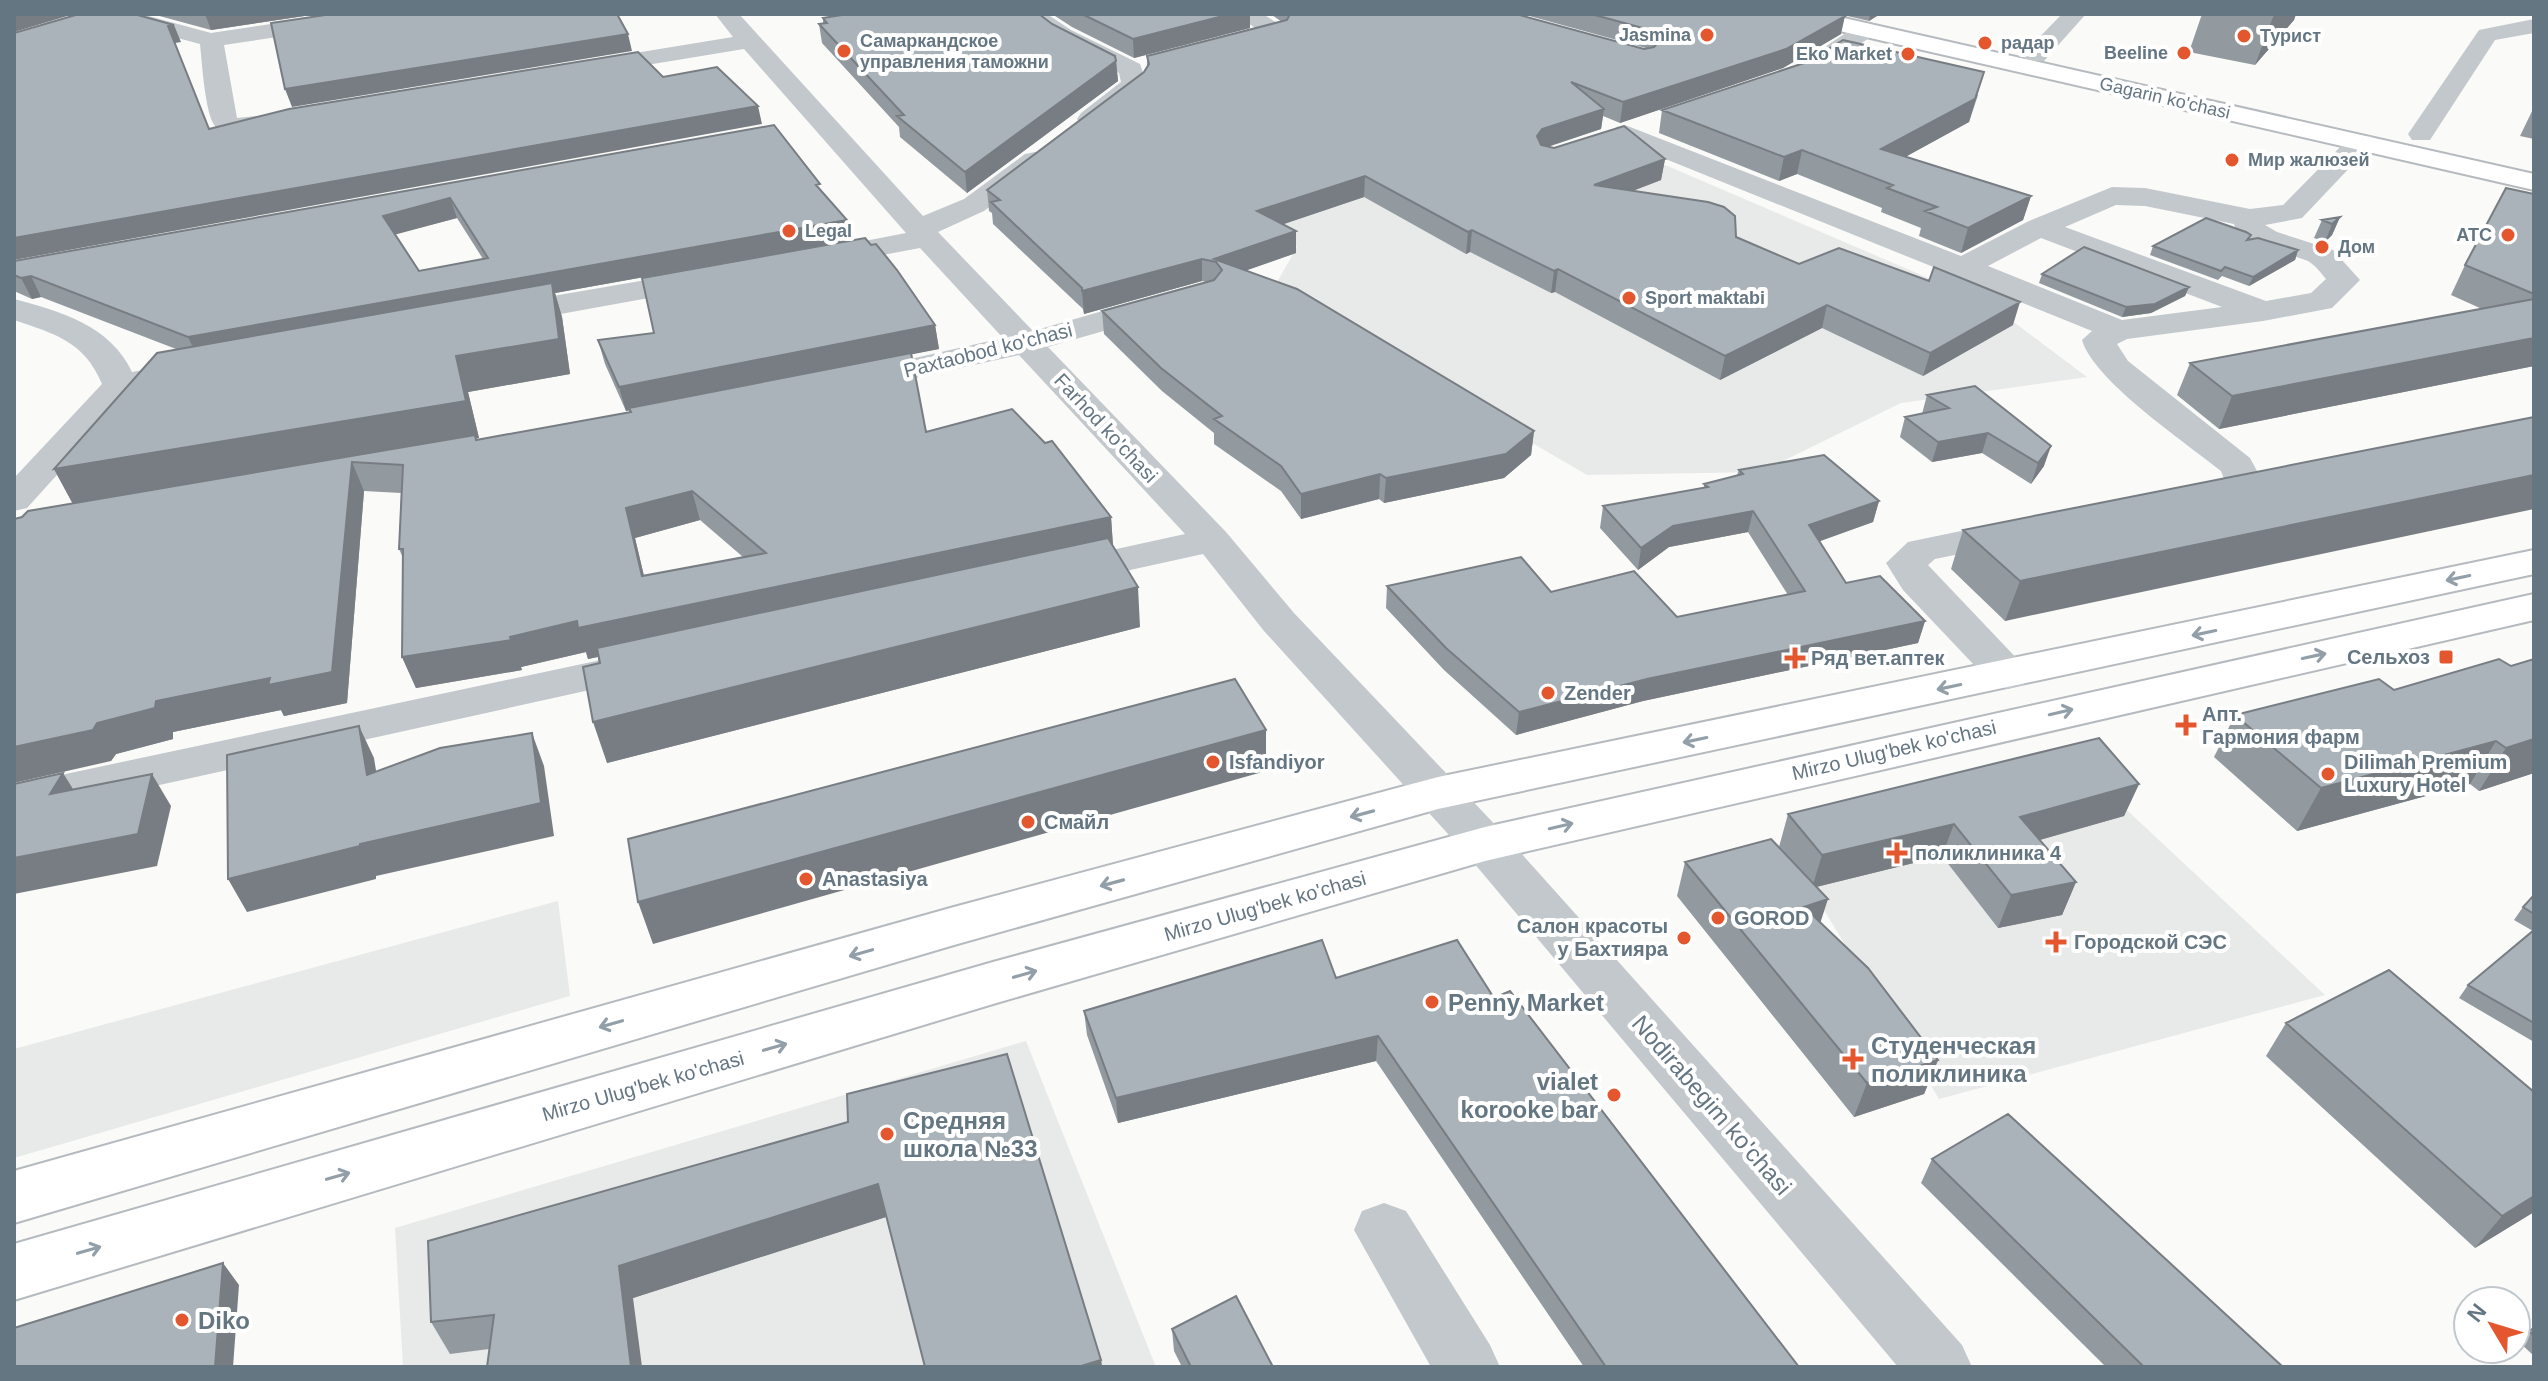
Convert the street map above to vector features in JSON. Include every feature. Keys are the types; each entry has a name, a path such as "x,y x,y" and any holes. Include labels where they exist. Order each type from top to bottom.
{"main road":[{"name":"Gagarin ko'chasi","path":"1796,14 1856,22 2035,56 2298,122"},
{"name":"Gagarin ko'chasi","path":"1856,22 2298,122 2534,170"},
{"path":"2298,122 2421,134 2534,160"},
{"path":"2298,122 2357,146 2534,192"},
{"path":"2357,146 2534,182"},
{"path":"14,1197 954,926 1438,793 2534,562"},
{"name":"Mirzo Ulug'bek ko'chasi","path":"14,1272 978,987 1485,844 2534,607"}],"street":[{"path":"106,15 211,40 384,14"},
{"name":"Farhod ko'chasi","path":"726,14 750,41 810,126 924,233 1212,540 1279,622 1485,844"},
{"path":"1032,14 1133,76"},
{"path":"1204,50 1278,31 1245,14"},
{"path":"2035,56 2075,14"},
{"path":"1778,81 1793,76 1856,22"},
{"path":"2421,134 2487,35 2534,26"},
{"path":"211,40 225,122 232,127 315,116"},
{"path":"567,72 750,41"},
{"path":"784,264 924,233 974,205 1068,136 1133,76 1160,61"},
{"path":"1595,143 1665,119"},
{"path":"1625,133 2119,330"},
{"path":"1963,267 2039,227 2112,196 2128,194 2250,218 2292,212 2357,146"},
{"path":"2166,502 2260,483 2116,368 2103,353 2099,340 2119,330 2321,301 2344,280 2322,256 2266,238 2248,227 2250,218"},
{"path":"2039,227 2263,311"},
{"path":"475,320 737,273"},
{"name":"Paxtaobod ko'chasi","path":"822,387 1026,343 1188,297"},
{"path":"14,309 95,341 113,364 120,385"},
{"path":"14,329 52,323"},
{"path":"18,520 120,385 213,367"},
{"path":"2008,675 1917,581 1906,563 1922,550 2060,523"},
{"path":"1026,581 1212,540"},
{"path":"14,801 685,656"},
{"name":"Nodirabegim ko'chasi","path":"1485,844 1939,1367"},
{"path":"1384,1230 1467,1367"}],"shaded area":[{"name":"Sport maktabi","path":"1614,143 1991,305 2087,377 1901,403 1761,472 1587,475 1272,291 1297,247 1160,165 1549,165"},
{"name":"Городской СЭС","path":"2085,771 2325,995 1939,1099 1824,910 1779,847"},
{"path":"558,901 570,996 14,1158 14,1049"},
{"name":"Средняя школа №33","path":"1026,1041 1156,1367 403,1367 395,1228"}],"building":[{"path":"79,14 134,14 174,25 168,26 209,129 289,109 638,52 663,77 717,67 758,106 14,238 14,33"},
{"path":"332,14 617,14 628,34 285,89 271,23"},
{"path":"848,14 1039,14 1052,24 1115,56 1116,61 965,172 897,116 904,115 819,24 827,23 823,18"},
{"path":"1082,14 1231,14 1133,39"},
{"path":"1290,14 1516,14 1644,49 1654,47 1659,41 1654,31 1591,14 1845,16 1786,49 1623,102 1571,82 1604,109 1542,129 1537,136 1541,145 1554,148 1624,126 1665,159 1594,185 1724,207 1735,216 1736,237 1799,264 1839,248 1929,281 1934,267 2020,302 1930,353 1827,305 1725,356 1558,269 1554,271 1472,230 1468,232 1365,176 1257,211 1296,231 1214,259 1297,289 1534,431 1506,454 1386,478 1380,474 1301,494 1281,466 1214,419 1222,416 1161,368 1102,311 1214,280 1222,270 1216,262 1202,259 1082,291 991,202 1000,200 987,190 1144,72 1149,64 1147,56 1287,20"},
{"path":"1843,40 1984,72 1975,99 1881,149 2031,196 1968,228 1925,211 1937,207 1887,188 1893,185 1802,150 1784,157 1662,110 1807,62"},
{"path":"774,125 820,184 816,185 847,220 188,337 31,276 21,278 14,275 14,261","holes":["450,198 488,258 419,271 383,216"]},
{"path":"2506,188 2534,194 2534,294 2465,265"},
{"path":"2340,217 2332,224 2322,220"},
{"path":"2206,218 2246,232 2251,235 2247,240 2258,238 2298,250 2253,277 2225,267 2221,271 2153,246"},
{"path":"865,238 871,245 876,244 897,270 935,325 619,387 598,340 654,333 642,278"},
{"path":"2084,247 2189,287 2155,304 2126,307 2042,274"},
{"path":"552,283 559,339 456,356 466,401 54,469 157,353"},
{"path":"2534,299 2534,338 2232,396 2190,363"},
{"path":"911,353 926,432 1012,409 1045,443 1052,441 1111,517 578,628 577,621 510,637 511,640 402,657 403,549 399,549 403,465 352,462 332,672 268,685 270,678 156,701 155,708 97,723 93,730 14,747 14,519 28,511 475,435 476,440 631,412 629,408","holes":["692,491 766,553 642,576 626,508"]},
{"path":"1975,386 2051,446 2038,463 1988,433 1938,442 1905,417 1949,408 1927,395"},
{"path":"2534,417 2534,475 2020,581 1963,530"},
{"path":"1824,455 1879,501 1809,525 1846,583 1880,576 1925,621 1647,679 1519,712 1446,648 1387,586 1521,557 1551,592 1634,571 1677,617 1805,591 1753,511 1673,526 1641,548 1603,506 1708,487 1704,484 1743,474 1739,470"},
{"path":"1108,538 1138,587 593,722 583,667 600,663 597,648"},
{"path":"2499,659 2511,666 2534,659 2534,739 2506,748 2496,741 2321,788 2235,715 2379,679 2394,690"},
{"path":"1235,679 1266,730 638,902 628,839"},
{"path":"359,726 367,775 440,748 532,733 541,803 360,844 228,879 227,755"},
{"path":"2099,738 2139,784 2020,817 2076,882 2011,895 1954,824 1822,855 1788,814"},
{"path":"63,773 50,794 152,774 138,834 14,858 14,784"},
{"path":"1771,839 1828,899 1804,907 1868,968 1938,1060 1867,1083 1685,862"},
{"path":"2534,895 2534,914 2523,907"},
{"path":"2534,930 2534,1023 2468,985"},
{"path":"1322,940 1336,978 1457,940 1494,998 1510,991 1799,1367 1606,1367 1378,1036 1116,1098 1084,1011"},
{"path":"2389,970 2534,1092 2534,1196 2502,1216 2286,1023"},
{"path":"1007,1054 1101,1360 1078,1367 925,1367 878,1184 619,1266 631,1367 487,1367 494,1315 431,1322 428,1241 848,1122 847,1094"},
{"path":"2008,1114 2283,1367 2144,1367 1932,1159"},
{"name":"Diko","path":"223,1263 215,1367 14,1367 14,1328"},
{"path":"1236,1296 1273,1367 1191,1367 1172,1329"}],"place":[{"name":"Jasmina","path":"1707,35"},
{"name":"Турист","path":"2244,36"},
{"name":"радар","path":"1985,43"},
{"name":"Самаркандское управления таможни","path":"844,51"},
{"name":"Beeline","path":"2184,53"},
{"name":"Eko Market","path":"1908,54"},
{"name":"Мир жалюзей","path":"2232,160"},
{"name":"Legal","path":"789,231"},
{"name":"ATC","path":"2508,235"},
{"name":"Дом","path":"2322,247"},
{"name":"Sport maktabi","path":"1629,298"},
{"name":"Сельхоз","path":"2446,657"},
{"name":"Ряд вет.аптек","path":"1795,658"},
{"name":"Zender","path":"1548,693"},
{"name":"Апт. Гармония фарм","path":"2186,725"},
{"name":"Isfandiyor","path":"1213,762"},
{"name":"Dilimah Premium Luxury Hotel","path":"2328,774"},
{"name":"Смайл","path":"1028,822"},
{"name":"поликлиника 4","path":"1897,853"},
{"name":"Anastasiya","path":"806,879"},
{"name":"GOROD","path":"1718,918"},
{"name":"Салон красоты у Бахтияра","path":"1684,938"},
{"name":"Городской СЭС","path":"2056,942"},
{"name":"Penny Market","path":"1432,1002"},
{"name":"Студенческая поликлиника","path":"1853,1059"},
{"name":"vialet korooke bar","path":"1614,1095"},
{"name":"Средняя школа №33","path":"887,1134"},
{"name":"Diko","path":"182,1320"}]}
